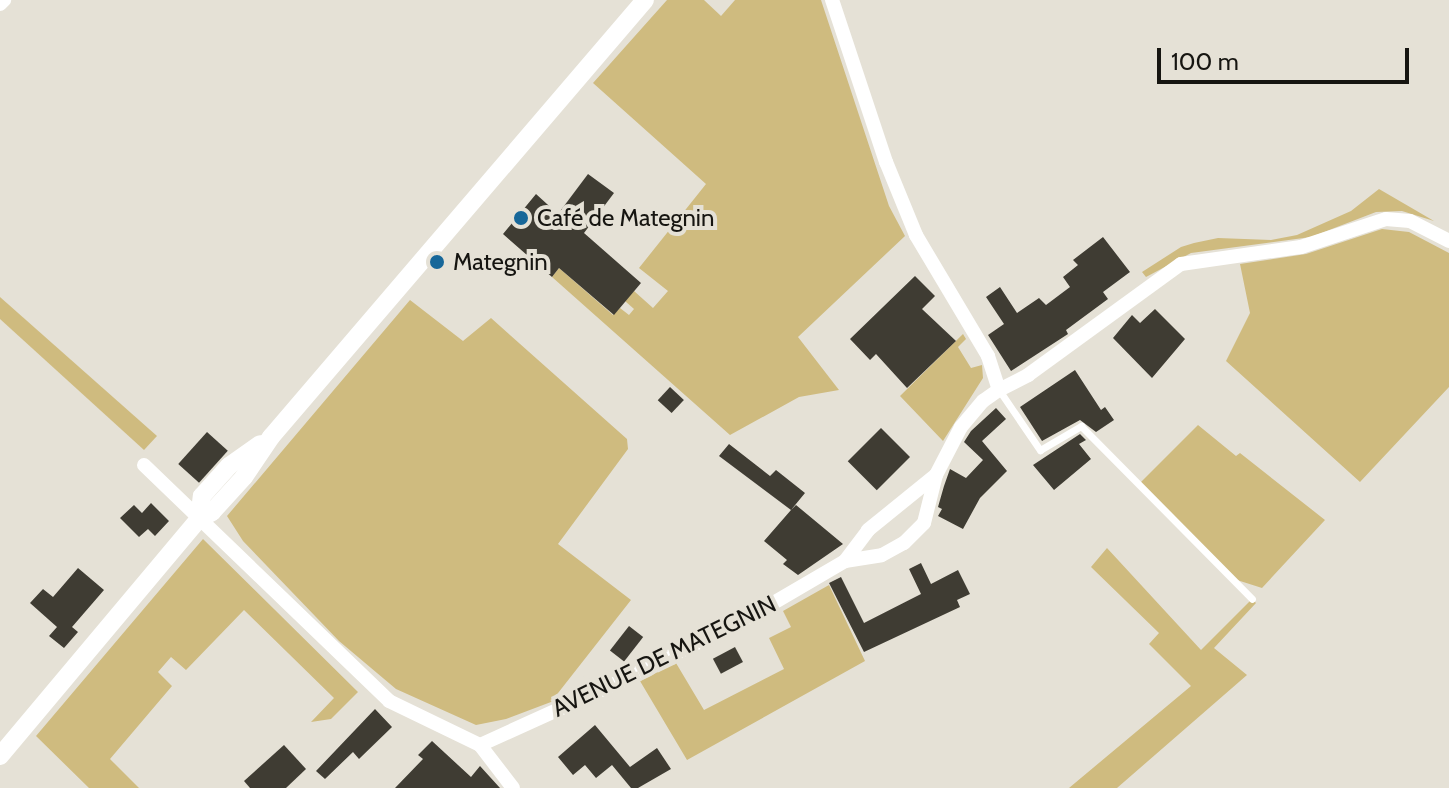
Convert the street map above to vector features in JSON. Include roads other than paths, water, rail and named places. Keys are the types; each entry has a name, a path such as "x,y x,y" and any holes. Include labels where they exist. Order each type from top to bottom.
{"main road":[{"path":"0,756 199,519 202,496 229,466 271,437 645,0"}],"street":[{"path":"832,0 886,162 916,235 988,356 999,390"},
{"name":"AVENUE DE MATEGNIN","path":"480,745 623,680 751,616 845,561 882,555 913,536 924,523 936,475 961,427 983,401 1028,375 1181,264 1301,247 1370,221 1386,219 1410,221 1449,241"},
{"path":"144,465 389,701 480,745 513,788"},
{"name":"AVENUE DE MATEGNIN","path":"845,561 868,530 936,475"}],"lane":[{"path":"999,390 1040,450 1081,426 1109,458 1252,599"}],"place":[{"name":"Café de Mategnin","path":"521,218"},
{"name":"Mategnin","path":"437,262"}]}
